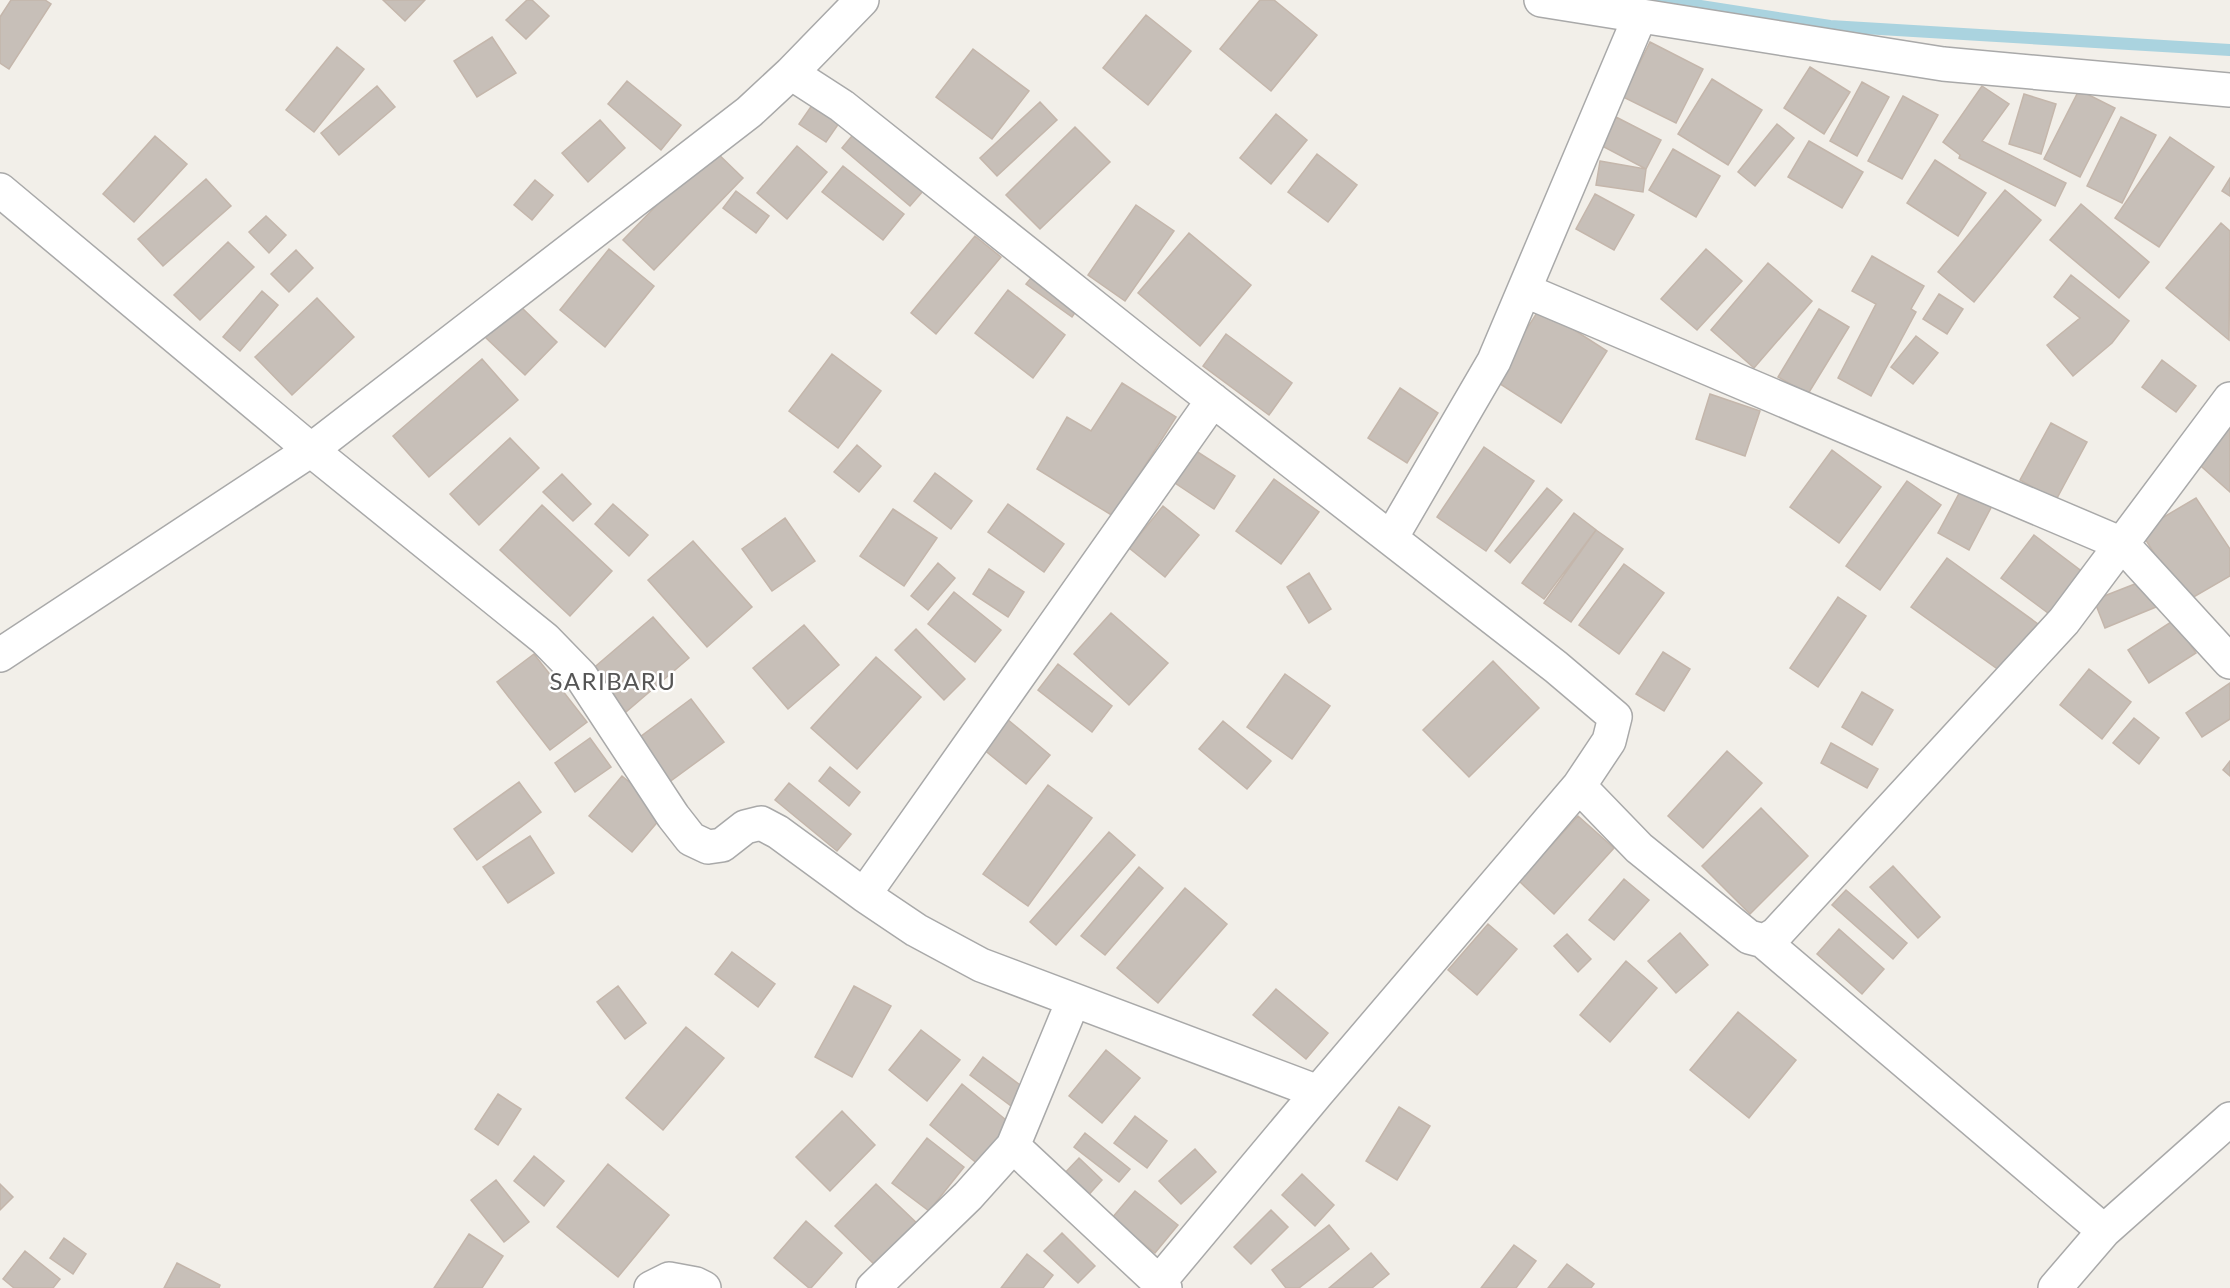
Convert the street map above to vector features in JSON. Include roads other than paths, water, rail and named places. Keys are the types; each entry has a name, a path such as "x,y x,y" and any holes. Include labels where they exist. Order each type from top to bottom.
{"street":[{"path":"0,655 311,450 749,112 862,0"},
{"path":"1540,0 1943,64 2230,90"},
{"path":"1391,538 1494,361 1640,16"},
{"path":"791,72 842,106 1212,400 1556,667 1615,717 1610,741 1579,786 1318,1092 1162,1285 1012,1146"},
{"path":"0,190 311,450 552,646 581,676 673,816 691,839 708,847 722,845 745,827 761,823 778,832 916,930 981,965 1318,1092"},
{"path":"1524,290 2122,544 2230,662"},
{"path":"1762,940 1776,934 2057,629 2230,399"},
{"path":"864,895 1212,400"},
{"path":"1579,786 1639,848 1749,937 1762,940 2104,1231"},
{"path":"873,1288 968,1196 1012,1146 1073,1000"},
{"path":"2055,1288 2104,1231 2230,1119"},
{"path":"651,1288 669,1279 696,1284 704,1288"}],"waterway":[{"path":"1662,0 1830,26 2230,50"}],"district":[{"name":"SARIBARU","path":"613,680"}]}
